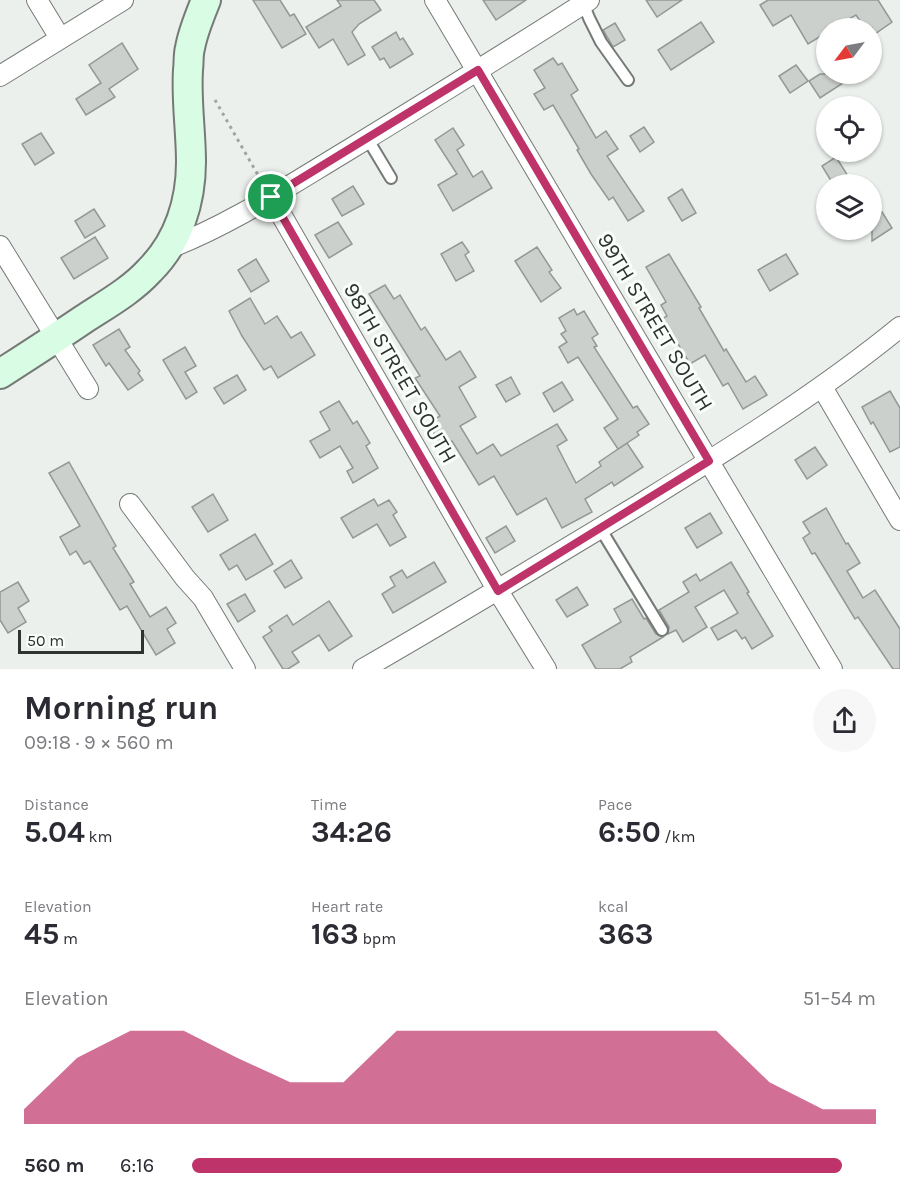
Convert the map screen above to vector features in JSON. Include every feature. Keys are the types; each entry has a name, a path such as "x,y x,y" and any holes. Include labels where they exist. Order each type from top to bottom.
{"main road":[{"path":"0,374 136,283 150,271 177,231 189,193 190,49 206,0"}],"street":[{"path":"38,0 60,38"},
{"path":"0,76 123,0"},
{"name":"99TH STREET SOUTH","path":"435,0 832,669"},
{"path":"167,249 212,230 271,197 478,70 585,1"},
{"name":"98TH STREET SOUTH","path":"271,197 498,591 546,669"},
{"path":"0,246 88,388"},
{"path":"363,669 498,591 709,461 822,387 900,327"},
{"path":"822,387 900,520"},
{"path":"130,504 185,578 203,598 246,669"}],"lane":[{"path":"585,1 589,18 601,42 628,80"},
{"path":"367,138 392,178"},
{"path":"600,528 662,630"}],"path":[{"path":"215,100 271,197"}],"building":[{"path":"253,0 280,0 290,16 294,14 306,34 282,48"},
{"path":"337,0 374,0 381,10 359,24 352,32 365,55 348,65 333,39 319,48 306,27 341,6"},
{"path":"483,0 526,0 496,20"},
{"path":"646,0 682,0 657,17"},
{"path":"768,0 878,0 892,22 882,29 882,18 858,18 856,15 851,18 816,18 816,39 808,44 791,15 773,26 760,5"},
{"path":"701,22 714,42 671,70 658,50"},
{"path":"615,23 625,40 613,47 603,30"},
{"path":"396,32 400,40 403,38 413,54 390,68 384,58 380,60 372,47"},
{"path":"122,43 138,69 109,89 115,97 86,115 76,99 101,83 89,65"},
{"path":"553,58 558,65 562,63 578,90 571,95 596,138 606,131 618,149 607,156 644,211 628,221 613,197 609,200 591,174 553,105 544,110 534,94 545,88 534,70"},
{"path":"796,65 808,81 790,93 779,76"},
{"path":"816,77 816,84 842,84 823,96 819,96 809,81"},
{"path":"644,127 654,142 640,152 630,136"},
{"path":"453,128 464,145 457,150 473,177 482,171 492,188 453,211 438,185 457,174 435,140"},
{"path":"41,133 54,153 35,165 22,144"},
{"path":"828,162 839,162 847,174 827,174 822,166"},
{"path":"353,186 364,204 342,216 332,199"},
{"path":"682,189 696,213 682,221 668,198"},
{"path":"94,209 105,226 85,238 75,221"},
{"path":"882,212 892,228 882,234"},
{"path":"338,222 352,244 329,258 315,235"},
{"path":"95,237 108,258 74,279 61,258"},
{"path":"462,242 469,252 465,255 474,271 456,281 441,254"},
{"path":"537,247 552,270 549,272 561,288 541,302 515,261"},
{"path":"669,254 724,351 726,349 746,382 755,376 767,395 743,409 728,383 723,386 705,355 690,364 671,332 662,338 654,324 667,316 661,305 666,302 646,267"},
{"path":"786,254 798,274 770,291 758,270"},
{"path":"256,259 269,281 251,292 238,270"},
{"path":"385,285 394,299 400,295 421,330 425,327 446,360 460,351 476,377 459,387 476,417 460,426 477,454 493,444 501,456 557,424 567,440 557,446 576,483 601,466 599,462 627,443 643,467 614,486 612,482 585,499 592,512 562,528 546,498 517,515 494,476 479,485 452,441 444,445 430,427 432,425 430,422 440,416 415,378 420,376 369,294"},
{"path":"250,298 265,324 277,316 291,338 301,332 315,355 278,378 271,366 264,370 229,311"},
{"path":"574,309 577,315 584,311 598,334 592,338 597,346 594,347 633,408 637,406 649,424 637,432 639,435 618,449 604,428 618,419 578,357 568,363 559,347 567,342 561,334 566,331 559,318"},
{"path":"119,329 130,347 125,350 140,371 138,373 143,380 128,390 109,363 106,366 93,345"},
{"path":"185,347 196,366 185,372 197,392 186,399 163,360"},
{"path":"237,375 246,390 224,404 214,388"},
{"path":"511,377 520,394 506,402 496,385"},
{"path":"562,382 573,400 554,412 543,393"},
{"path":"890,391 900,408 900,447 890,452 862,407"},
{"path":"339,401 353,424 357,421 370,443 366,446 378,468 353,483 347,471 353,468 340,446 320,458 310,441 330,430 320,412"},
{"path":"815,447 827,465 807,479 795,460"},
{"path":"69,462 116,546 113,548 134,582 130,584 150,617 166,607 176,623 167,629 175,643 156,655 127,606 120,610 90,561 84,564 76,551 70,555 60,537 80,526 49,473"},
{"path":"213,494 228,520 208,532 192,507"},
{"path":"374,499 378,506 389,500 397,512 393,515 406,537 390,546 377,524 353,538 341,518"},
{"path":"826,508 846,544 848,543 860,563 847,571 863,598 875,590 900,629 900,669 893,669 858,617 855,619 815,553 812,554 803,538 810,533 803,522"},
{"path":"710,513 722,533 697,548 685,528"},
{"path":"506,526 515,541 495,553 486,538"},
{"path":"255,534 273,564 246,580 237,565 229,570 220,555"},
{"path":"291,560 302,578 285,588 274,571"},
{"path":"434,562 446,582 393,613 382,594 395,586 390,577 402,570 407,578"},
{"path":"731,562 773,636 752,649 745,637 742,639 736,630 718,640 711,628 738,613 724,590 695,607 707,627 683,642 676,630 668,634 669,627 659,610 689,592 683,582 696,574 700,581"},
{"path":"18,582 29,601 18,608 26,622 8,633 0,620 0,592"},
{"path":"577,587 588,605 567,617 556,600"},
{"path":"245,594 255,611 238,622 227,604"},
{"path":"632,599 656,634 663,637 630,657 632,662 620,669 596,669 582,645 621,622 614,609"},
{"path":"329,601 352,636 329,651 319,635 292,652 299,662 288,669 283,669 263,637 272,631 269,627 287,615 293,625"}],"route":[{"path":"478,70 709,461 498,591 271,197 478,70"}]}
